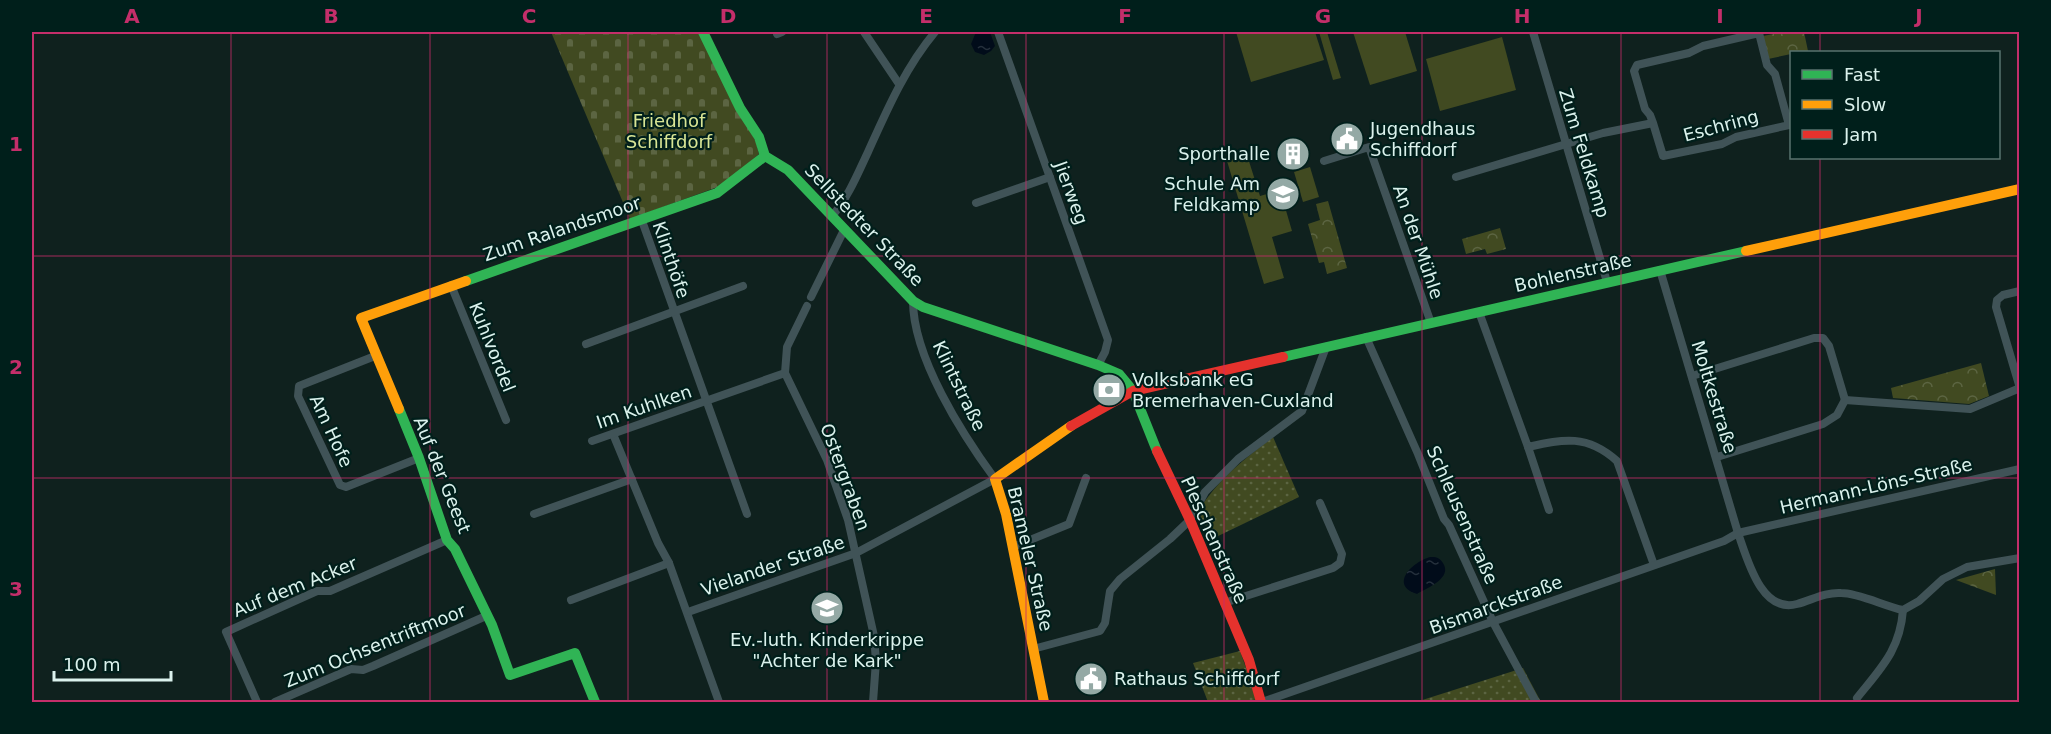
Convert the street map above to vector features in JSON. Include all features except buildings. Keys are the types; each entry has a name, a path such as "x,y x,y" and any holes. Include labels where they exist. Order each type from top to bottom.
{"street":[{"path":"703,32 740,108 759,137 765,156"},
{"path":"864,32 899,84"},
{"path":"832,216 841,207 899,84 934,32"},
{"name":"Jierweg","path":"998,32 1108,340 1098,365"},
{"name":"Zum Feldkamp","path":"1533,32 1607,282"},
{"name":"Eschring","path":"1759,33 1767,64 1775,74 1789,125 1736,137 1722,144 1663,156 1653,123 1646,110 1634,71 1637,65 1759,33"},
{"path":"1456,177 1603,133 1653,123"},
{"name":"An der Mühle","path":"1324,160 1370,147 1431,323"},
{"name":"Sellstedter Straße","path":"765,156 788,170 913,301 923,307 1098,365 1119,374 1133,391"},
{"name":"Zum Ralandsmoor","path":"361,318 717,193 765,156"},
{"path":"976,203 1050,177"},
{"name":"Bohlenstraße","path":"1133,391 2019,189"},
{"name":"Klinthöfe","path":"641,218 706,402"},
{"path":"811,297 844,231"},
{"name":"Moltkestraße","path":"1660,270 1738,533 1757,582 1769,597 1777,602 1795,605 1830,593 1844,593 1903,610"},
{"name":"Kuhlvordel","path":"451,285 506,420"},
{"name":"Klinthöfe","path":"586,344 743,286"},
{"path":"1845,400 1970,409 2019,388 1996,307 1997,300 2003,295 2019,291"},
{"name":"Klintstraße","path":"913,301 913,317 933,375 966,435 994,478"},
{"path":"785,373 787,347 807,306"},
{"path":"1479,312 1549,510"},
{"name":"Auf der Geest","path":"361,318 419,458 447,540 455,549 486,616 492,624 510,675 575,653 595,702"},
{"name":"Schleusenstraße","path":"1366,337 1444,519 1449,525 1493,622 1536,702"},
{"path":"1692,376 1814,338 1823,338 1829,346 1845,400 1836,415 1824,424 1717,457"},
{"path":"1033,649 1100,631 1105,623 1110,591 1120,579 1190,520 1205,492 1238,459 1302,411 1326,347"},
{"name":"Am Hofe","path":"375,356 299,386 298,396 340,485 346,487 419,458"},
{"name":"Im Kuhlken","path":"592,441 785,373"},
{"name":"Ostergraben","path":"785,373 826,460 848,520 874,636 876,661 873,702"},
{"name":"Brameler Straße","path":"1044,702 1006,514 994,478 1077,422 1133,391"},
{"name":"Pleschenstraße","path":"1133,391 1249,660 1262,702"},
{"name":"Im Kuhlken","path":"706,402 747,514"},
{"path":"613,434 688,612 719,702"},
{"path":"1528,447 1555,441 1584,441 1603,449 1617,461 1654,565"},
{"name":"Hermann-Löns-Straße","path":"1738,533 2019,469"},
{"name":"Vielander Straße","path":"688,612 856,553 994,478"},
{"path":"1013,547 1069,524 1086,478"},
{"path":"534,514 632,480"},
{"path":"1224,603 1333,568 1340,563 1342,554 1320,503"},
{"name":"Bismarckstraße","path":"1262,702 1724,541 1738,533"},
{"name":"Auf dem Acker","path":"257,702 226,632 317,591 330,591 447,540"},
{"path":"1857,698 1887,660 1898,641 1903,610 1919,601 1943,579 1967,567 2019,558"},
{"path":"571,600 669,564"},
{"name":"Zum Ochsentriftmoor","path":"275,702 351,669 363,670 373,666 486,616"}],"green space":[{"name":"Friedhof Schiffdorf","path":"551,32 699,32 756,142 759,154 723,185 630,219"},
{"path":"1236,32 1315,32 1324,60 1251,82"},
{"path":"1319,32 1327,32 1341,78 1333,80"},
{"path":"1353,32 1405,32 1417,71 1370,85"},
{"path":"1784,32 1804,32 1808,51 1790,51 1790,54 1768,59 1763,36"},
{"path":"1502,37 1516,90 1440,111 1426,59"},
{"path":"1247,155 1260,196 1280,190 1292,231 1272,237 1284,278 1264,284 1227,161"},
{"path":"1310,167 1319,197 1303,202 1294,172"},
{"path":"1328,201 1347,268 1327,274 1324,262 1319,263 1308,224 1320,220 1316,204"},
{"path":"1500,228 1506,249 1487,254 1485,249 1466,254 1462,239"},
{"path":"1981,363 1989,396 1969,404 1893,398 1891,388"},
{"path":"1273,437 1299,497 1214,538 1197,513 1213,491 1241,462"},
{"path":"1995,569 1996,595 1956,580"},
{"path":"1240,651 1257,699 1247,702 1208,702 1193,663"},
{"path":"1523,668 1541,702 1416,702"}],"water":[{"path":"976,32 990,32 995,46 984,55 975,52 971,44"},
{"path":"1430,557 1437,558 1443,563 1445,573 1438,582 1417,594 1405,585 1406,574 1416,564"}],"traffic: fast":[{"path":"703,32 740,108 759,137 765,156 788,170 913,301 923,307 1119,374 1133,391 1157,451"},
{"path":"466,281 717,193 765,156"},
{"path":"1283,357 1746,251"},
{"path":"399,409 419,458 447,540 455,549 492,625 510,675 575,653 595,702"}],"traffic: slow":[{"path":"1746,251 2020,189"},
{"path":"399,409 361,318 466,281"},
{"path":"1044,702 1006,514 995,479 1071,426"}],"traffic: jam":[{"path":"1071,426 1133,391 1283,357"},
{"path":"1157,451 1190,520 1249,660 1261,702"}],"place":[{"name":"Jugendhaus Schiffdorf","path":"1347,139"},
{"name":"Sporthalle","path":"1293,154"},
{"name":"Schule Am Feldkamp","path":"1283,194"},
{"name":"Volksbank eG Bremerhaven-Cuxland","path":"1109,390"},
{"name":"Ev.-luth. Kinderkrippe \"Achter de Kark\"","path":"827,608"},
{"name":"Rathaus Schiffdorf","path":"1091,679"}]}
